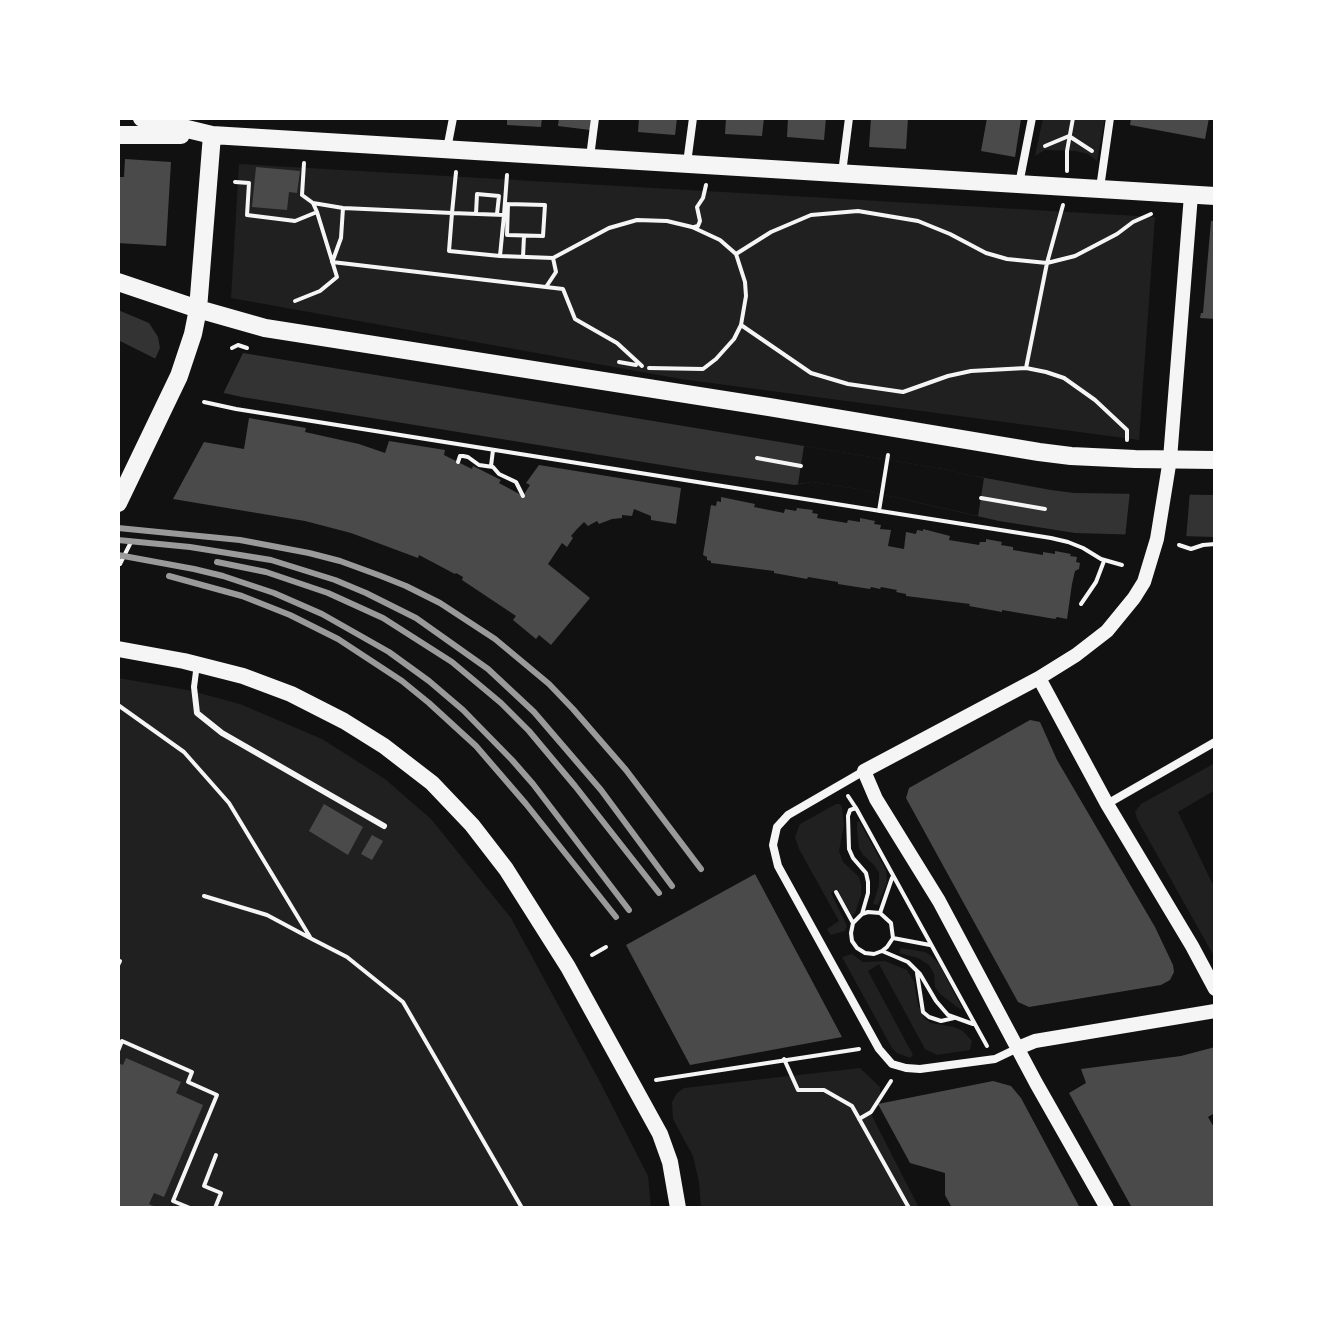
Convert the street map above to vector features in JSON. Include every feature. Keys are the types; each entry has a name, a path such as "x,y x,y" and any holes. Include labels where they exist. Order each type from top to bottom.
{"main road":[{"path":"142,118 212,135"},
{"path":"118,135 212,135 1215,196"},
{"path":"118,503 179,376 193,334 198,309 212,135"},
{"path":"118,282 198,309 279,331 1005,447 1071,456 1215,460"},
{"path":"118,649 197,664 243,676 291,694 384,746 432,783 472,825 506,869 562,957 660,1134 670,1162 678,1208"}],"street":[{"path":"447,149 453,118"},
{"path":"590,158 595,118"},
{"path":"687,164 693,118"},
{"path":"842,174 849,118"},
{"path":"1019,185 1032,118"},
{"path":"1100,190 1110,118"},
{"path":"1191,195 1170,459 1157,539 1144,582 1134,598 1107,631 1076,655 788,815 777,827 773,845 778,866 879,1049 892,1064 920,1069 995,1059 1035,1041 1215,1011"},
{"path":"1039,678 1107,804 1215,989"},
{"path":"1107,804 1215,742"},
{"path":"864,771 876,799 939,901 1107,1208"}],"lane":[{"path":"197,664 194,687 197,713 222,733 384,826"}],"path":[{"path":"1067,172 1073,118"},
{"path":"1045,146 1069,136"},
{"path":"1069,136 1104,159"},
{"path":"304,163 302,195 313,203 343,208 500,214"},
{"path":"456,172 449,251 553,258 609,228 637,220 667,221 692,227 720,240 736,254 746,296 741,325 725,350 703,369 619,362"},
{"path":"500,214 507,175"},
{"path":"235,182 249,183 247,215 295,221 317,212"},
{"path":"692,227 698,226 700,221 697,207 706,185"},
{"path":"476,214 477,194 499,196 500,256"},
{"path":"295,301 320,291 337,277 313,203"},
{"path":"508,204 545,205 543,236 524,236 507,235 508,204"},
{"path":"1026,368 1047,263 1063,205"},
{"path":"332,262 341,238 343,208"},
{"path":"736,254 771,232 811,215 858,211 918,221 986,253 1007,259 1047,263 1075,256 1151,214"},
{"path":"523,257 524,236"},
{"path":"546,287 556,272 553,258"},
{"path":"332,262 563,289 575,319 617,343 642,366"},
{"path":"741,325 811,373 848,384 903,392 971,371 1026,368 1064,378 1095,400 1127,430 1126,449"},
{"path":"232,348 236,345 247,348"},
{"path":"204,402 1060,540 1122,565"},
{"path":"491,466 493,450"},
{"path":"879,511 888,455"},
{"path":"458,462 463,456 479,465 491,466 499,474 516,482 523,496"},
{"path":"757,458 801,466"},
{"path":"981,498 1045,509"},
{"path":"120,564 131,542"},
{"path":"1179,545 1191,549 1215,544"},
{"path":"1081,604 1096,582 1104,560"},
{"path":"118,705 184,752 229,803 310,938"},
{"path":"848,796 987,1046"},
{"path":"856,808 850,810 848,816 849,849 866,873 868,882 862,914"},
{"path":"880,913 893,876"},
{"path":"836,892 853,923"},
{"path":"204,896 267,915 347,957 403,1002 522,1208"},
{"path":"880,913 891,923 893,938 882,951 865,953 852,941 853,923 862,914 880,913"},
{"path":"893,938 930,945"},
{"path":"839,945 852,941"},
{"path":"592,955 606,947"},
{"path":"882,951 908,962 926,982 936,1001 954,1018 974,1024"},
{"path":"914,968 923,1012 941,1021 954,1018"},
{"path":"118,1051 122,1041 192,1072 188,1082 217,1095 173,1201 190,1208"},
{"path":"656,1080 859,1049"},
{"path":"784,1059 798,1090 824,1090 852,1106 909,1208"},
{"path":"859,1119 871,1112 891,1081"},
{"path":"215,1208 221,1193 204,1186 216,1155"}],"shaded area":[{"path":"1043,118 1105,118 1097,161 1088,154 1075,151 1045,150 1035,156"},
{"path":"239,164 1155,217 1139,440 681,379 231,298"},
{"path":"118,310 243,353 955,471 1051,490 1215,495 1215,537 1075,533 999,521 858,489 812,482 795,485 705,472 242,397 224,393 118,340"},
{"path":"118,678 188,690 240,704 322,739 385,779 431,819 511,918 648,1176 651,1208 118,1208"},
{"path":"1215,763 1215,790 1178,812 1215,889 1215,958 1135,812 1141,804"},
{"path":"836,804 842,807 844,825 839,851 843,862 859,877 861,895 852,916 838,890 831,893 847,926 845,931 831,935 827,929 839,921 795,837 800,824"},
{"path":"859,821 886,870 887,882 878,905 873,904 879,872 859,848"},
{"path":"901,948 930,955 939,964 962,1008 940,994 929,965 918,958 899,953"},
{"path":"852,954 863,962 885,961 907,970 914,982 918,1005 925,1019 963,1031 972,1041 970,1050 937,1055 925,1049 879,964 868,971 913,1055 910,1058 897,1053 842,957"},
{"path":"860,1068 880,1087 880,1097 869,1110 919,1208 701,1208 693,1156 673,1119 672,1102 677,1093 684,1088"}],"pier":[{"path":"147,319 243,353 222,396 154,361 160,348 158,337"},
{"path":"804,446 984,478 978,516 858,489 812,482 798,484"},
{"path":"1130,491 1190,491 1186,540 1125,538"}],"building":[{"path":"507,118 542,118 541,127 507,125"},
{"path":"559,118 591,118 590,130 558,126"},
{"path":"639,118 677,118 675,135 638,132"},
{"path":"726,118 764,118 762,136 725,134"},
{"path":"788,118 826,118 824,140 787,137"},
{"path":"871,118 908,118 906,149 869,147"},
{"path":"987,118 1021,119 1015,157 981,151"},
{"path":"1131,118 1209,118 1205,139 1130,125"},
{"path":"125,159 171,162 166,246 118,243 118,177 124,177"},
{"path":"256,167 300,171 297,193 289,192 287,210 252,207"},
{"path":"1211,221 1215,221 1215,319 1200,318 1203,313"},
{"path":"249,418 306,428 305,432 385,453 389,441 445,450 444,455 501,480 499,483 523,496 530,485 526,483 539,465 681,488 676,524 651,520 651,516 634,509 632,516 622,515 622,518 599,524 597,521 588,526 584,522 571,536 573,538 567,547 562,543 548,564 590,598 551,645 539,635 536,639 513,620 516,616 462,580 463,577 419,555 418,558 351,533 305,521 173,499 204,442 244,449"},
{"path":"721,497 784,513 785,509 813,510 812,513 818,514 817,518 847,523 848,520 860,522 860,518 875,521 874,524 881,525 880,529 891,530 888,546 904,549 906,532 916,534 917,530 923,529 950,536 949,540 979,545 986,539 1002,542 1001,545 1013,547 1013,550 1043,555 1043,552 1055,554 1055,551 1071,554 1080,563 1075,571 1067,619 1002,612 970,604 906,596 897,590 881,587 870,589 711,563 703,555 711,505 721,502"},
{"path":"1030,720 1040,722 1057,760 1155,927 1174,972 1170,980 1161,985 1029,1007 1018,1002 906,798 909,788"},
{"path":"324,804 363,827 348,855 309,831"},
{"path":"372,835 383,841 372,860 361,854"},
{"path":"755,874 842,1037 690,1065 626,945"},
{"path":"1215,1047 1215,1113 1208,1117 1215,1129 1215,1208 1132,1208 1069,1093 1086,1083 1081,1069 1181,1056"},
{"path":"126,1058 181,1082 176,1093 203,1105 164,1197 154,1193 149,1204 158,1208 118,1208 118,1063 123,1065"},
{"path":"993,1081 1011,1086 1021,1098 1080,1208 952,1208 945,1195 945,1173 910,1163 878,1104"}],"railway":[{"path":"118,528 240,540 309,553 381,576 440,603 495,639 549,684 626,770 701,869"},
{"path":"118,540 271,560 335,580 416,618 488,669 534,712 601,790 672,886"},
{"path":"118,555 223,576 274,593 322,614 389,652 463,710 512,760 629,910"},
{"path":"217,562 266,572 328,593 383,618 452,662 529,731 659,893"},
{"path":"169,576 242,596 290,615 338,639 402,681 476,746 616,917"}]}
